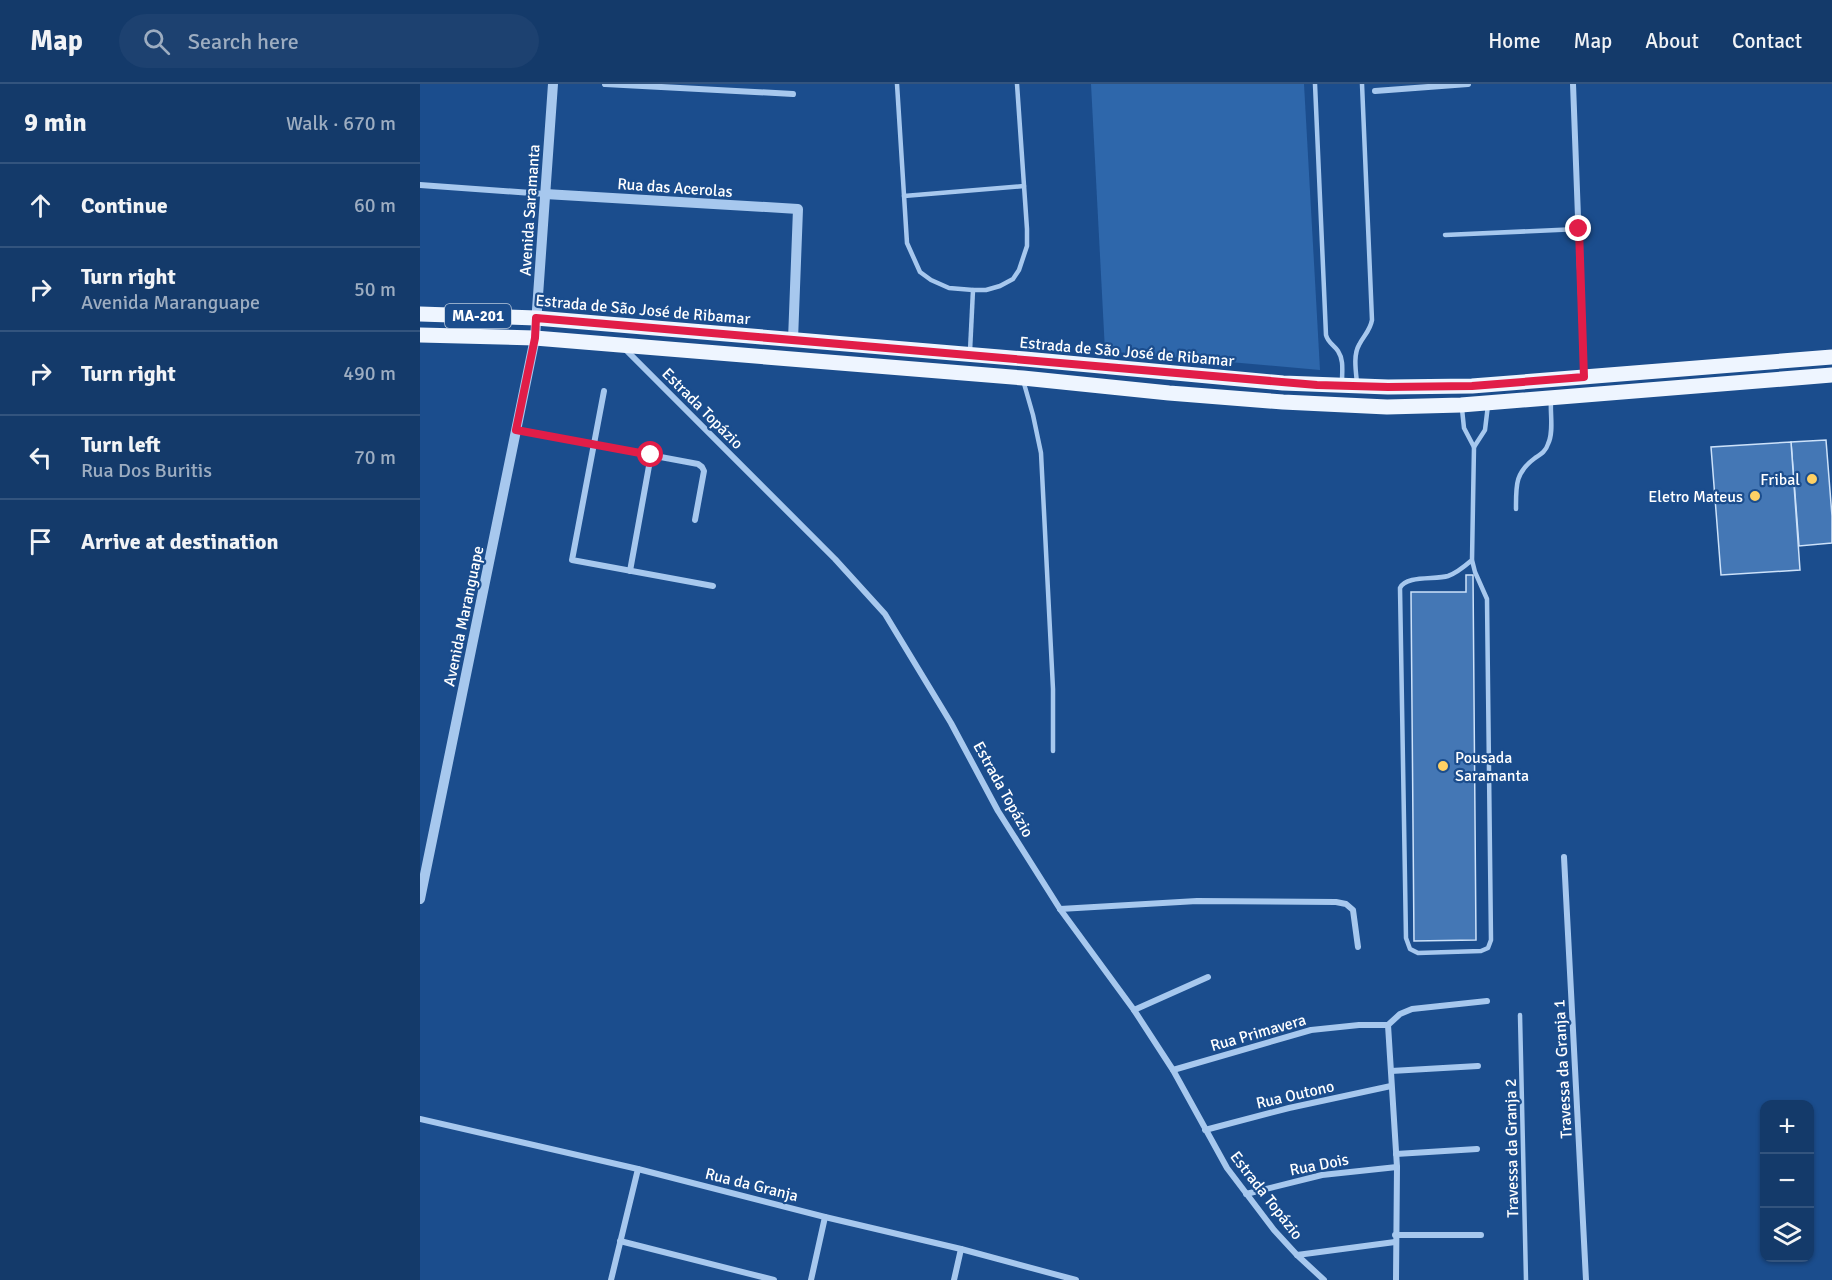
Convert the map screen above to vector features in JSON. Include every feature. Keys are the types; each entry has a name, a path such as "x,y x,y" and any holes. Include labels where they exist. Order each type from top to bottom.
{"main road":[{"name":"Estrada de São José de Ribamar","path":"420,314 536,318 1204,376 1349,386 1472,386 1832,357"},
{"name":"MA-201","path":"420,335 535,338 1023,378 1169,393 1387,407 1461,405 1832,375"}],"street":[{"name":"Avenida Saramanta","path":"535,338 553,84"},
{"path":"605,84 793,94"},
{"path":"1375,91 1468,84"},
{"path":"1573,84 1584,377"},
{"name":"Rua das Acerolas","path":"420,185 798,210 793,340"},
{"name":"Avenida Maranguape","path":"420,900 535,338"},
{"name":"Estrada Topázio","path":"620,345 835,559 885,614 951,723 998,811 1060,909 1134,1010 1173,1070 1227,1168 1274,1230 1324,1280"},
{"path":"604,391 572,560 713,586"},
{"path":"516,430 698,464 704,471 695,520"},
{"path":"630,571 651,455"},
{"name":"Travessa da Granja 1","path":"1564,857 1586,1280"},
{"path":"1060,909 1197,901 1336,902 1346,904 1353,910 1358,946"},
{"path":"1134,1010 1208,977"},
{"path":"1396,1280 1397,1167 1388,1024 1400,1014 1412,1010 1486,1001"},
{"name":"Rua Primavera","path":"1173,1070 1311,1030 1388,1024"},
{"path":"1390,1071 1478,1066"},
{"name":"Rua Outono","path":"1205,1130 1289,1108 1391,1086"},
{"name":"Rua da Granja","path":"420,1119 638,1169 1076,1280"},
{"path":"1396,1154 1477,1149"},
{"name":"Rua Dois","path":"1246,1194 1322,1175 1397,1167"},
{"path":"611,1280 638,1169"},
{"path":"811,1280 825,1217"},
{"path":"1297,1255 1395,1238 1481,1235"},
{"path":"620,1242 774,1280"},
{"path":"954,1280 961,1249"}],"lane":[{"path":"897,84 907,243 920,272 931,280 949,288 973,290 986,290 1013,279 1019,270 1027,246 1017,84"},
{"path":"1314,84 1326,335 1342,360 1349,386"},
{"path":"1349,386 1358,345 1371,327 1372,320 1362,84"},
{"path":"904,196 1024,186"},
{"path":"1445,235 1579,229"},
{"path":"969,354 973,290"},
{"path":"1023,378 1041,453 1053,689 1053,751"},
{"path":"1516,509 1516,485 1521,471 1548,446 1551,398"},
{"path":"1474,447 1485,430 1488,403"},
{"path":"1461,405 1464,428 1474,447 1472,560 1487,599 1491,940 1488,948 1480,951 1418,953 1410,949 1406,938 1400,588 1402,583 1408,580 1438,578 1455,573 1472,560"},
{"name":"Travessa da Granja 2","path":"1520,1015 1526,1280"}],"shaded area":[{"path":"1091,84 1304,84 1320,370 1105,351"}],"building":[{"name":"Fribal","path":"1826,440 1832,543 1799,546 1791,442"},
{"name":"Eletro Mateus","path":"1791,442 1800,570 1721,575 1711,447"},
{"name":"Pousada Saramanta","path":"1466,575 1473,575 1476,940 1414,941 1411,592 1466,592"}],"place":[{"name":"Fribal","path":"1812,479"},
{"name":"Eletro Mateus","path":"1755,496"},
{"name":"Pousada Saramanta","path":"1443,766"}],"route":[{"path":"651,455 516,430 535,338 536,318 1317,385 1472,386 1584,377 1579,229"}]}
